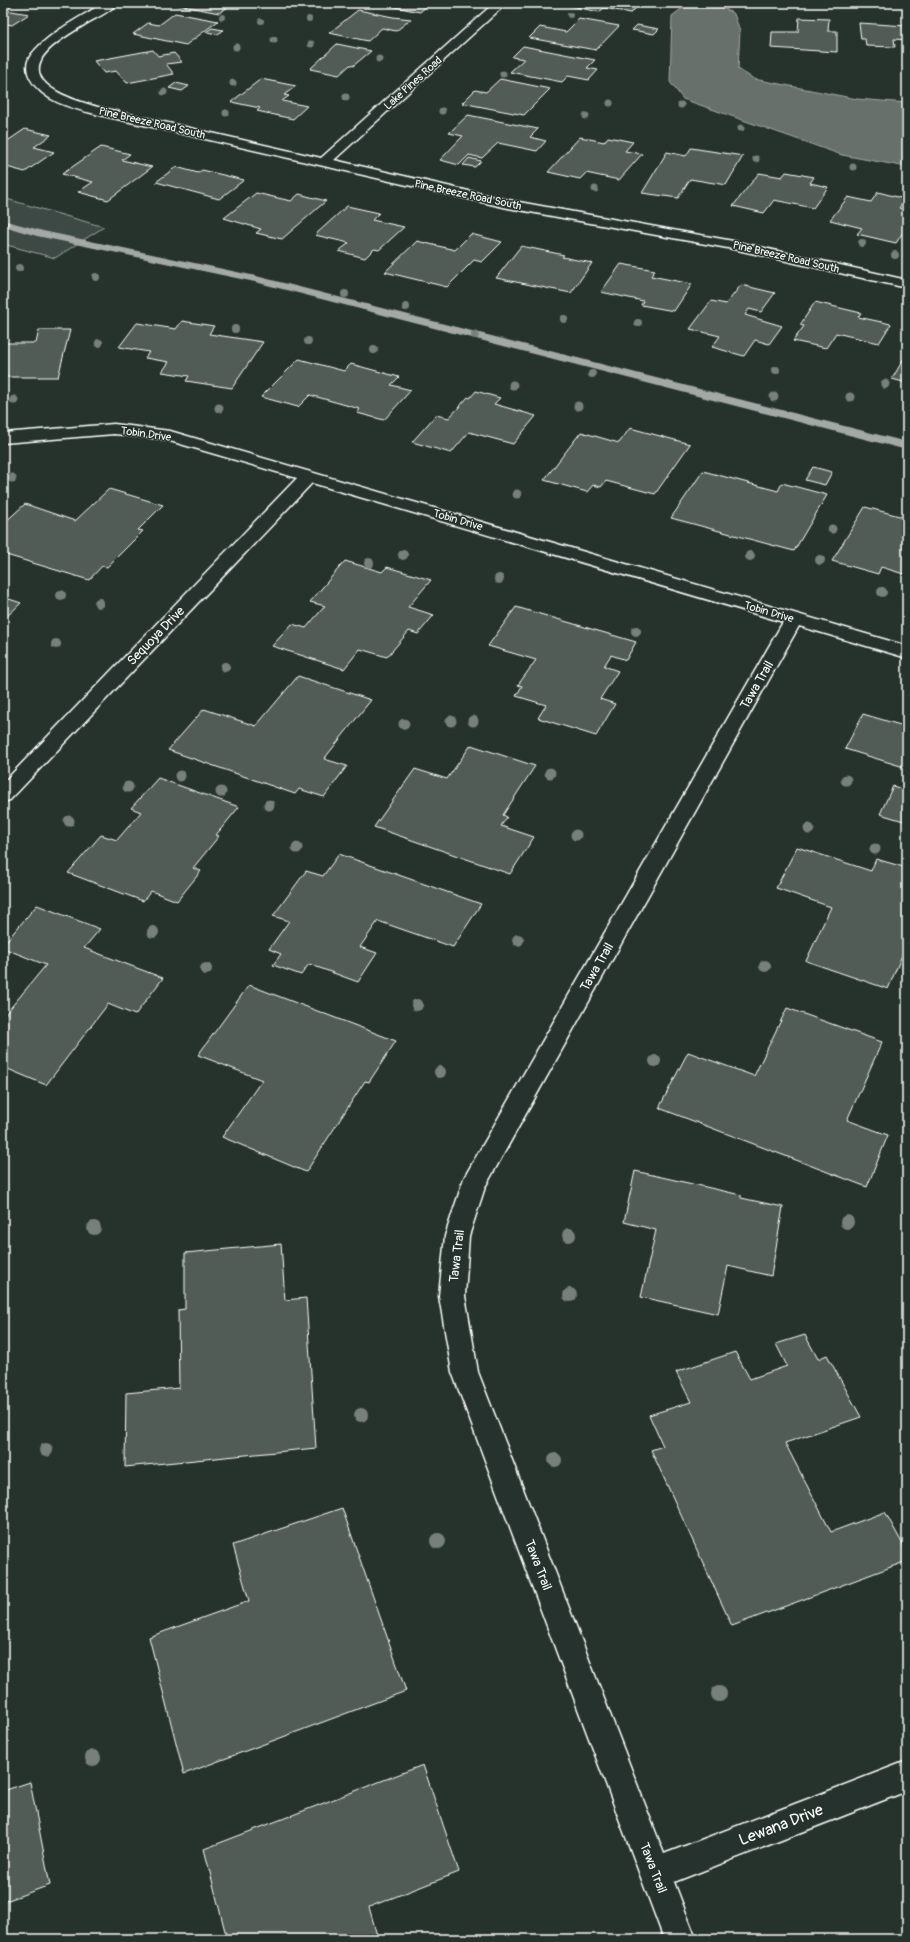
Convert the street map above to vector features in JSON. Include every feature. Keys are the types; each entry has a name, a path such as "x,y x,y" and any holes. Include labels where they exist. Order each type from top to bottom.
{"street":[{"name":"Pine Breeze Road South","path":"111,3 45,48 35,58 32,70 37,82 51,94 69,102 95,110 508,204 733,245 907,284"},
{"name":"Lake Pines Road","path":"324,162 501,3"},
{"name":"Tobin Drive","path":"3,438 114,430 164,434 907,652"},
{"name":"Sequoya Drive","path":"3,795 309,476"},
{"name":"Tawa Trail","path":"680,1939 654,1874 465,1372 452,1296 458,1236 473,1185 794,619"},
{"name":"Lewana Drive","path":"654,1874 907,1776"}],"shaded area":[{"path":"685,6 722,7 734,14 740,31 738,69 754,79 857,99 907,103 907,167 842,155 683,99 670,82 672,16"},
{"path":"3,198 104,227 55,258 3,244"}],"building":[{"path":"3,3 16,3 5,10 29,14 12,25 3,23"},
{"path":"234,3 219,13 173,4"},
{"path":"375,3 430,3 420,12"},
{"path":"568,3 641,3 631,13 604,8 599,12 566,5"},
{"path":"358,10 411,19 396,31 382,28 368,41 329,33"},
{"path":"175,13 218,21 186,45 133,34 148,23 159,25"},
{"path":"799,18 829,19 828,31 837,31 837,52 771,48 772,32 798,32"},
{"path":"579,19 619,26 596,50 529,38 540,27 566,32"},
{"path":"859,23 907,26 907,40 894,39 895,47 866,46 865,39 861,39"},
{"path":"637,25 659,29 654,34 632,30"},
{"path":"212,28 223,30 218,34 206,32"},
{"path":"337,44 371,51 353,66 350,65 339,75 310,69"},
{"path":"523,46 595,60 587,68 598,70 589,80 568,76 562,82 510,72 524,59 512,57"},
{"path":"153,50 158,56 174,53 182,62 166,64 174,74 127,83 116,71 104,73 94,61"},
{"path":"261,79 296,86 284,95 289,96 282,101 307,106 293,119 257,111 260,108 231,102"},
{"path":"500,79 550,89 524,115 462,103 475,90 486,92"},
{"path":"176,83 189,86 182,91 169,88"},
{"path":"468,115 538,129 530,137 546,141 537,151 498,143 482,158 469,155 459,165 440,160 463,136 449,133"},
{"path":"25,129 51,135 34,147 54,152 25,172 3,166 3,144"},
{"path":"580,137 604,142 608,137 633,142 625,151 642,154 619,180 586,173 580,179 548,172"},
{"path":"101,147 130,154 122,160 152,167 108,200 78,192 93,182 62,174"},
{"path":"691,148 743,156 726,185 690,179 678,198 642,193 667,152 686,156"},
{"path":"469,158 481,161 475,167 463,165"},
{"path":"176,167 198,173 202,170 244,180 219,199 156,182"},
{"path":"786,172 814,177 810,183 828,187 813,208 774,200 764,213 733,206 759,173 782,177"},
{"path":"878,192 905,199 899,208 907,210 907,226 896,243 857,234 862,228 830,220 848,197 871,202"},
{"path":"256,193 291,201 299,194 326,201 282,239 256,233 261,229 224,218"},
{"path":"347,206 379,213 372,220 404,227 379,250 374,249 365,258 339,251 349,243 315,235"},
{"path":"471,234 502,242 482,262 474,260 447,287 385,272 417,241 455,250"},
{"path":"521,246 564,255 562,257 592,263 571,293 496,278"},
{"path":"621,264 655,270 651,276 692,284 674,311 641,305 643,301 601,292"},
{"path":"741,285 775,293 761,312 749,309 745,315 782,326 769,344 755,340 744,356 712,347 720,336 690,329 711,301 726,304"},
{"path":"815,302 861,313 858,317 891,324 879,343 836,333 826,348 793,341 804,326 800,325"},
{"path":"182,321 214,326 209,334 263,342 232,388 186,381 189,376 162,372 169,362 145,358 149,352 119,347 137,323 176,329"},
{"path":"39,330 70,330 58,377 3,377 3,343 36,343"},
{"path":"907,353 907,383 892,379"},
{"path":"299,359 344,371 351,364 399,377 391,385 411,390 384,420 357,413 360,409 310,395 298,407 261,397"},
{"path":"476,391 500,398 494,404 536,416 513,444 469,432 451,453 412,442 436,415 449,418 468,397 470,398"},
{"path":"630,428 690,444 655,494 606,481 601,487 593,485 587,492 544,480 581,432 619,443"},
{"path":"813,467 832,472 825,485 805,480"},
{"path":"703,471 778,491 782,483 827,495 794,551 671,518"},
{"path":"109,489 163,505 138,530 143,531 107,567 102,566 89,580 3,554 3,524 25,504 75,521"},
{"path":"865,507 907,518 907,575 881,567 878,574 832,561"},
{"path":"345,561 382,572 387,567 431,580 408,607 434,615 418,634 409,631 387,657 360,649 344,669 272,646 292,624 306,628 325,606 310,602"},
{"path":"3,597 21,603 3,620"},
{"path":"516,607 636,642 626,660 611,655 604,666 618,671 600,699 615,704 596,736 538,718 546,705 516,696 522,686 518,685 536,660 488,646"},
{"path":"298,676 371,700 324,759 347,766 324,797 299,789 295,794 168,750 204,709 256,726"},
{"path":"863,714 907,727 907,768 845,749"},
{"path":"471,745 535,766 503,815 507,817 501,826 534,837 510,874 374,827 415,769 447,779"},
{"path":"158,778 239,807 216,835 219,836 193,868 201,871 177,901 151,891 143,901 68,873 101,835 117,840 141,812 131,808"},
{"path":"893,786 907,791 907,822 880,814"},
{"path":"797,847 871,871 876,859 907,868 907,943 888,989 806,961 831,907 776,888"},
{"path":"339,854 481,904 453,947 378,921 360,947 377,953 358,982 309,964 301,975 273,965 281,954 269,949 289,921 273,916 306,871 323,876"},
{"path":"37,905 100,929 84,948 163,978 135,1015 108,1004 46,1085 3,1067 3,1017 46,965 3,948 3,945"},
{"path":"249,985 396,1041 369,1082 365,1081 306,1172 222,1137 262,1080 198,1055"},
{"path":"787,1008 882,1042 847,1120 888,1135 867,1187 659,1108 688,1052 754,1076"},
{"path":"635,1171 741,1195 741,1198 783,1207 771,1276 728,1266 718,1314 641,1297 656,1230 624,1222"},
{"path":"281,1244 285,1300 306,1298 316,1448 125,1467 126,1393 179,1388 178,1310 185,1309 185,1253"},
{"path":"805,1335 818,1359 827,1355 861,1417 785,1443 831,1532 885,1512 907,1552 907,1561 732,1626 651,1450 663,1446 649,1415 691,1402 676,1372 735,1352 750,1379 787,1366 776,1344"},
{"path":"342,1508 406,1691 184,1774 149,1637 249,1601 233,1545"},
{"path":"423,1765 459,1872 369,1907 378,1939 227,1939 204,1849"},
{"path":"30,1782 50,1885 3,1902 3,1791"}],"waterway":[{"path":"3,223 41,234 256,279 907,446"}]}
